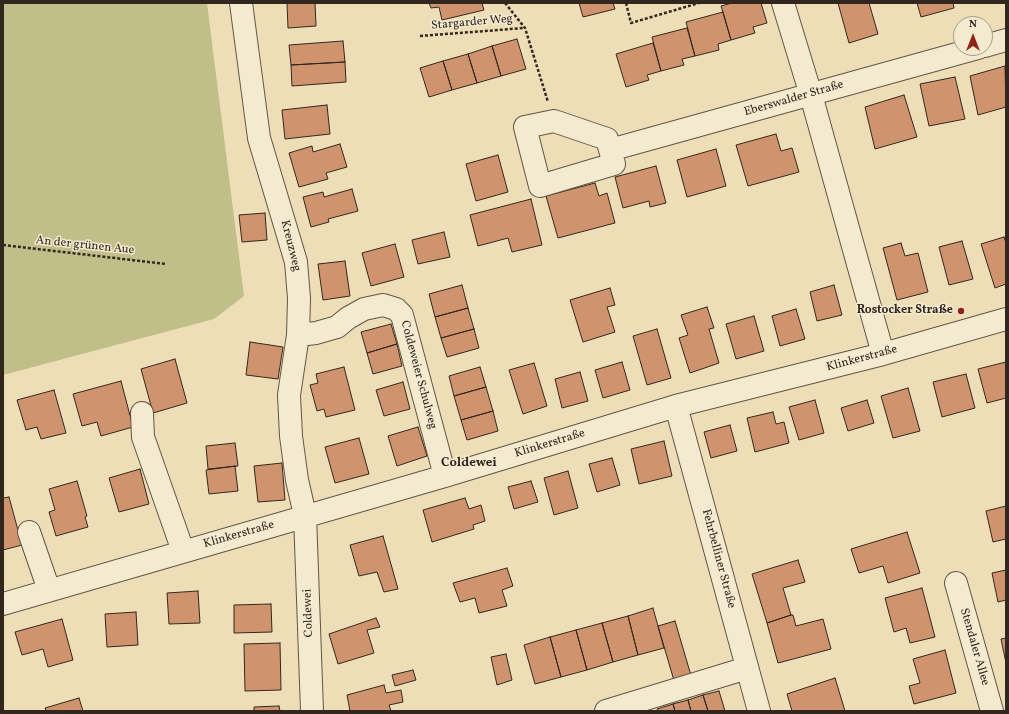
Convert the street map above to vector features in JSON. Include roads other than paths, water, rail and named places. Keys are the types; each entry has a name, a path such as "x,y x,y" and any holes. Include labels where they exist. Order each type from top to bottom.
{"street":[{"name":"Kreuzweg","path":"241,3 259,138 296,262 299,298 298,335 289,395 290,436 297,480 305,515"},
{"path":"783,3 811,95 883,354"},
{"path":"993,44 1006,40"},
{"name":"Eberswalder Straße","path":"610,150 953,55"},
{"path":"554,121 607,139 610,150 614,164 540,186 525,127 554,121"},
{"name":"Coldeweier Schulweg","path":"298,335 316,333 337,327 348,318 364,309 383,305 396,309 402,315 445,476"},
{"name":"Klinkerstraße","path":"3,604 305,515 445,476 676,406 883,354 1006,319"},
{"name":"Fehrbelliner Straße","path":"676,406 759,711"},
{"path":"142,413 144,437 183,551"},
{"name":"Coldewei","path":"305,515 312,711"},
{"path":"29,532 49,590"},
{"name":"Stendaler Allee","path":"956,583 992,711"},
{"path":"606,711 747,668"}],"place":[{"name":"Rostocker Straße","path":"961,311"}],"district":[{"name":"Coldewei","path":"469,464"}]}
